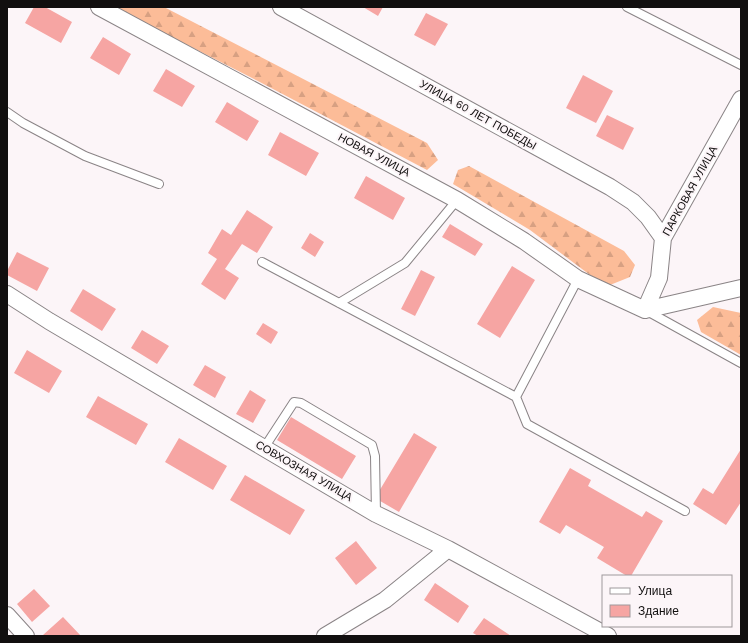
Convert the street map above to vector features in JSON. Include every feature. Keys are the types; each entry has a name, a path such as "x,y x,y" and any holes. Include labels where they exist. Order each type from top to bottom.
{"street":[{"name":"НОВАЯ УЛИЦА","path":"99,7 457,200 524,241 578,279 645,310"},
{"name":"УЛИЦА 60 ЛЕТ ПОБЕДЫ","path":"281,7 610,187 633,202 648,217 663,238"},
{"name":"ПАРКОВАЯ УЛИЦА","path":"645,310 659,278 663,238 741,99"},
{"path":"645,310 741,288"},
{"name":"СОВХОЗНАЯ УЛИЦА","path":"7,294 49,321 376,514 448,549 608,636"},
{"path":"325,636 385,600 448,549"},
{"path":"7,615 26,636"}],"lane":[{"path":"627,7 741,65"},
{"path":"7,112 23,123 85,156 159,184"},
{"path":"339,303 405,263 457,200"},
{"path":"262,262 516,397 527,424 685,510"},
{"path":"516,397 578,279"},
{"path":"645,310 741,362"},
{"path":"264,448 294,402 301,402 372,446 375,456 376,514"}],"green space":[{"path":"113,7 164,7 427,143 438,160 427,170"},
{"path":"469,166 624,251 635,265 630,277 610,285 590,275 530,230 453,184 458,170"},
{"path":"713,307 741,313 741,355 701,332 697,320"}],"building":[{"path":"34,7 45,7 72,22 61,43 25,23"},
{"path":"363,7 383,7 378,16"},
{"path":"426,13 448,24 435,46 414,35"},
{"path":"103,37 131,54 119,75 90,58"},
{"path":"166,69 195,86 182,107 153,91"},
{"path":"583,75 613,91 596,123 566,108"},
{"path":"227,102 259,121 247,141 215,122"},
{"path":"607,115 634,128 623,150 596,136"},
{"path":"280,132 319,153 306,176 268,155"},
{"path":"366,176 405,198 393,220 354,198"},
{"path":"247,210 273,227 257,253 242,244 225,269 239,278 225,300 201,284 217,259 208,253 222,229 231,235"},
{"path":"450,224 483,244 475,256 442,237"},
{"path":"310,233 324,242 315,257 301,248"},
{"path":"17,252 49,268 37,291 7,275 7,271"},
{"path":"512,266 535,280 500,338 477,324"},
{"path":"421,270 435,277 415,316 401,309"},
{"path":"83,289 116,309 102,331 70,311"},
{"path":"263,323 278,332 271,344 256,334"},
{"path":"142,330 169,346 157,364 131,348"},
{"path":"27,350 62,371 49,393 14,373"},
{"path":"205,365 226,377 215,398 193,385"},
{"path":"250,390 266,400 253,423 236,414"},
{"path":"98,396 148,424 136,445 86,417"},
{"path":"291,417 356,456 342,479 277,440"},
{"path":"414,433 437,447 399,512 375,498"},
{"path":"179,438 227,466 213,490 165,462"},
{"path":"741,449 741,502 726,525 693,504 703,488 713,494"},
{"path":"570,468 591,480 588,486 642,517 646,511 663,521 632,575 625,575 597,558 604,547 566,525 560,534 539,522"},
{"path":"245,475 305,510 290,535 230,500"},
{"path":"356,541 377,568 356,585 335,558"},
{"path":"435,583 469,606 458,623 424,600"},
{"path":"34,589 50,606 32,622 17,604"},
{"path":"63,617 81,636 43,636 43,635"},
{"path":"484,618 511,636 478,636 473,633"}]}
